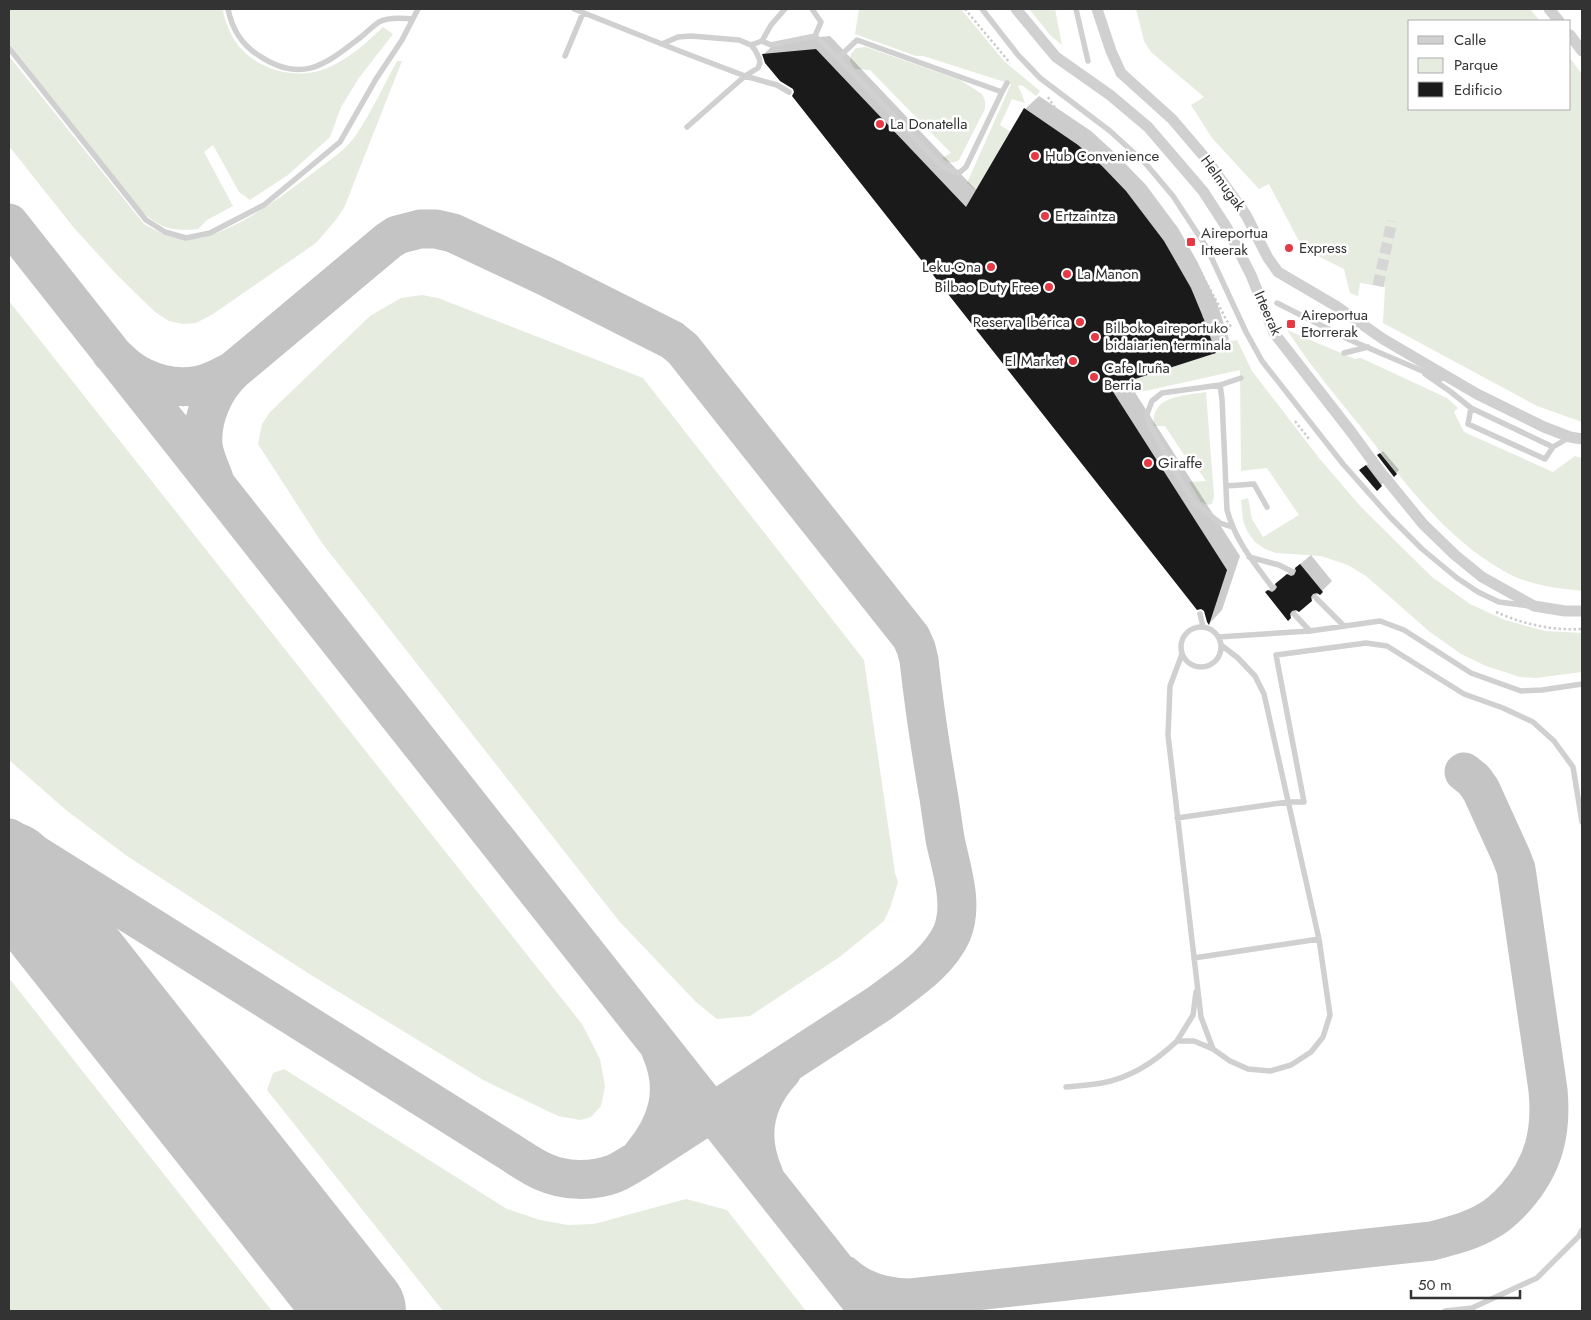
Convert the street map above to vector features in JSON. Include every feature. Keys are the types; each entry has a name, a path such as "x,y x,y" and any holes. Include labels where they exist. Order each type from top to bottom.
{"street":[{"name":"Irteerak","path":"1016,9 1056,57 1110,94 1148,127 1203,191 1227,228 1251,275 1274,333 1379,470 1424,524 1455,556 1482,577 1534,606"},
{"name":"Helmugak","path":"1097,9 1121,72 1172,119 1207,160 1246,215 1268,258 1278,272 1336,306 1383,339 1477,394 1544,427 1570,437 1582,439"},
{"path":"1549,9 1558,20"},
{"path":"1571,36 1582,51"},
{"path":"1534,606 1582,611"}],"lane":[{"path":"228,9 230,22 240,39 255,53 268,62 284,68 298,70 314,68 332,59 380,22 402,18 413,19"},
{"path":"9,48 146,220 165,232 186,238 210,233 264,205 340,142 418,9"},
{"path":"574,9 745,76 777,85 789,92"},
{"path":"751,45 762,41 771,24 785,9"},
{"path":"812,9 821,22 814,36"},
{"path":"982,9 1018,55 1040,78 1110,131 1146,164 1173,196 1207,248 1246,332 1262,361 1343,464 1390,517 1422,549 1457,578 1478,592 1499,602 1534,606"},
{"path":"1076,9 1088,61"},
{"path":"565,56 583,13"},
{"path":"662,44 678,37 691,36 739,40 751,45 760,63 758,68 745,76 687,127"},
{"path":"762,41 771,45 814,36"},
{"path":"814,36 838,58 942,166 959,173 966,168 1006,83"},
{"path":"838,58 857,40 1002,92"},
{"path":"1278,304 1368,347 1477,394"},
{"path":"1344,353 1368,347"},
{"path":"1413,366 1471,408 1553,447"},
{"path":"1232,527 1220,524 1193,502 1150,426 1147,414 1152,401 1162,393 1220,385 1240,378"},
{"path":"1220,385 1227,510 1232,527 1249,557 1272,586"},
{"path":"1471,408 1468,424 1545,459 1553,447 1570,437"},
{"path":"1226,486 1254,484 1267,507"},
{"path":"1249,557 1279,564 1291,572"},
{"path":"1316,598 1344,626"},
{"path":"1200,614 1203,627"},
{"path":"1295,615 1310,631"},
{"path":"1218,637 1310,631 1380,621 1404,630 1471,672 1521,691 1582,684"},
{"path":"1203,627 1214,632 1218,637 1221,645 1220,655 1214,662 1206,667 1196,667 1187,662 1182,654 1181,645 1185,635 1193,629 1203,627"},
{"path":"1178,818 1288,802 1304,802 1276,655 1366,643 1387,646 1464,694 1503,708 1533,722 1554,741 1573,767 1582,822"},
{"path":"1177,1041 1194,1041 1213,1049 1230,1062 1248,1069 1270,1072 1291,1066 1311,1052 1323,1037 1330,1015 1319,939 1264,694 1255,676 1238,658 1221,645"},
{"path":"1182,654 1170,686 1168,735 1201,1018 1213,1049"},
{"path":"1194,958 1319,939"},
{"path":"1066,1087 1104,1083 1138,1070 1162,1055 1177,1041 1193,1015 1197,987"},
{"path":"1445,1311 1472,1308 1537,1278 1582,1230"}],"path":[{"path":"1056,129 1064,117"},
{"path":"1204,317 1220,308"}],"green space":[{"path":"9,9 223,9 233,38 242,50 254,60 267,67 297,74 327,68 343,60 383,27 393,34 359,78 341,107 330,137 288,175 250,200 239,192 213,145 204,152 233,206 207,220 198,229 180,230 166,227 153,221 139,209 9,43"},
{"path":"859,9 961,9 1004,61 1040,91 1036,96 1023,86 1018,85 1025,103 1012,99 1000,125 1011,132 976,191 967,183 1011,84 923,56 916,56 855,34"},
{"path":"1029,9 1055,9 1062,45 1051,36"},
{"path":"1136,9 1530,9 1539,20 1408,20 1408,110 1571,110 1571,59 1582,74 1582,422 1537,406 1383,323 1385,287 1360,283 1358,296 1350,293 1344,269 1312,253 1301,245 1269,184 1259,189 1212,138 1191,105 1204,97 1151,52 1144,41"},
{"path":"866,47 960,80 982,94 985,101 985,109 959,160 950,162 942,158 951,153 870,70 855,69 850,61 851,54 856,48"},
{"path":"9,56 144,224 168,236 180,239 209,236 241,222 272,203 336,156 356,135 397,61 402,61 344,208 335,221 316,243 213,314 196,323 183,324 169,321 155,312 117,275 74,228 9,146"},
{"path":"422,295 438,298 643,378 864,660 895,873 898,882 890,908 884,921 841,956 750,1016 717,1019 696,1002 619,921 322,543 258,444 262,424 270,412 370,316 401,298"},
{"path":"9,301 582,1024 600,1059 605,1086 601,1106 591,1117 580,1120 558,1116 485,1081 311,975 127,856 66,810 9,760"},
{"path":"1287,330 1355,359 1361,358 1447,398 1458,408 1454,412 1464,432 1553,472 1575,456 1582,458 1582,591 1551,587 1511,575 1461,541 1442,524 1408,486 1322,379"},
{"path":"1237,340 1252,371 1319,458 1361,507 1432,577 1470,604 1505,620 1545,631 1582,633 1582,672 1536,678 1520,677 1486,666 1461,654 1430,632 1366,576 1348,565 1321,556 1276,553 1265,549 1255,542 1247,531 1243,520 1241,500 1248,498 1252,519 1263,537 1299,515 1267,468 1241,471 1240,370 1136,393 1125,382 1216,353 1220,347 1218,344"},
{"path":"1206,392 1214,496 1212,504 1208,505 1201,502 1189,482 1206,481 1189,456 1184,455 1165,426 1154,426 1154,416 1157,408 1163,403 1179,396"},
{"path":"9,978 272,1311 9,1311"},
{"path":"284,1069 507,1209 540,1220 568,1225 594,1224 686,1199 727,1210 806,1311 443,1311 267,1090 273,1073"}],"building":[{"name":"Bilboko aireportuko bidaiarien terminala","path":"816,49 966,207 1024,108 1078,145 1102,166 1126,191 1164,241 1191,288 1216,353 1110,387 1227,570 1209,625 1204,611 1201,609 1197,610 792,96 793,89 780,81 765,63 762,54"},
{"path":"1380,453 1397,474 1394,477 1377,455"},
{"path":"1366,465 1382,486 1377,491 1359,470"},
{"path":"1300,564 1323,592 1320,595 1317,593 1313,594 1311,597 1312,601 1299,612 1296,610 1292,611 1290,614 1291,618 1288,621 1265,592 1275,590 1277,587 1275,584 1287,574 1294,575 1295,568"}],"taxiway":[{"path":"9,223 869,1311"},
{"path":"9,838 527,1163 552,1175 569,1179 605,1177 622,1170 880,1003 930,963 946,944 955,922 957,898 945,839 919,660 911,637 683,349 672,340 545,276 453,233 436,229 420,229 397,235 388,241 234,370 212,381 181,387 153,382 136,374 111,353"},
{"path":"214,479 203,445 204,424 210,404 220,386 234,370"},
{"path":"844,1275 859,1286 875,1293 911,1298 1432,1241 1473,1228 1490,1220 1506,1208 1526,1185 1544,1147 1549,1120 1548,1090 1516,869 1481,790 1474,780 1464,772"},
{"path":"642,1155 658,1131 668,1106 669,1079 661,1051"},
{"path":"764,1175 756,1147 756,1120 765,1095 782,1071"}],"runway":[{"path":"9,871 357,1311"}],"tunnel":[{"path":"1378,286 1392,221"}],"place":[{"name":"La Donatella","path":"880,124"},
{"name":"Hub Convenience","path":"1035,156"},
{"name":"Ertzaintza","path":"1045,216"},
{"name":"Aireportua Irteerak","path":"1191,242"},
{"name":"Express","path":"1289,248"},
{"name":"Leku-Ona","path":"991,267"},
{"name":"La Manon","path":"1067,274"},
{"name":"Bilbao Duty Free","path":"1049,287"},
{"name":"Reserva Ibérica","path":"1080,322"},
{"name":"Aireportua Etorrerak","path":"1291,324"},
{"name":"Bilboko aireportuko bidaiarien terminala","path":"1095,337"},
{"name":"El Market","path":"1073,361"},
{"name":"Cafe Iruña Berria","path":"1094,377"},
{"name":"Giraffe","path":"1148,463"}]}
